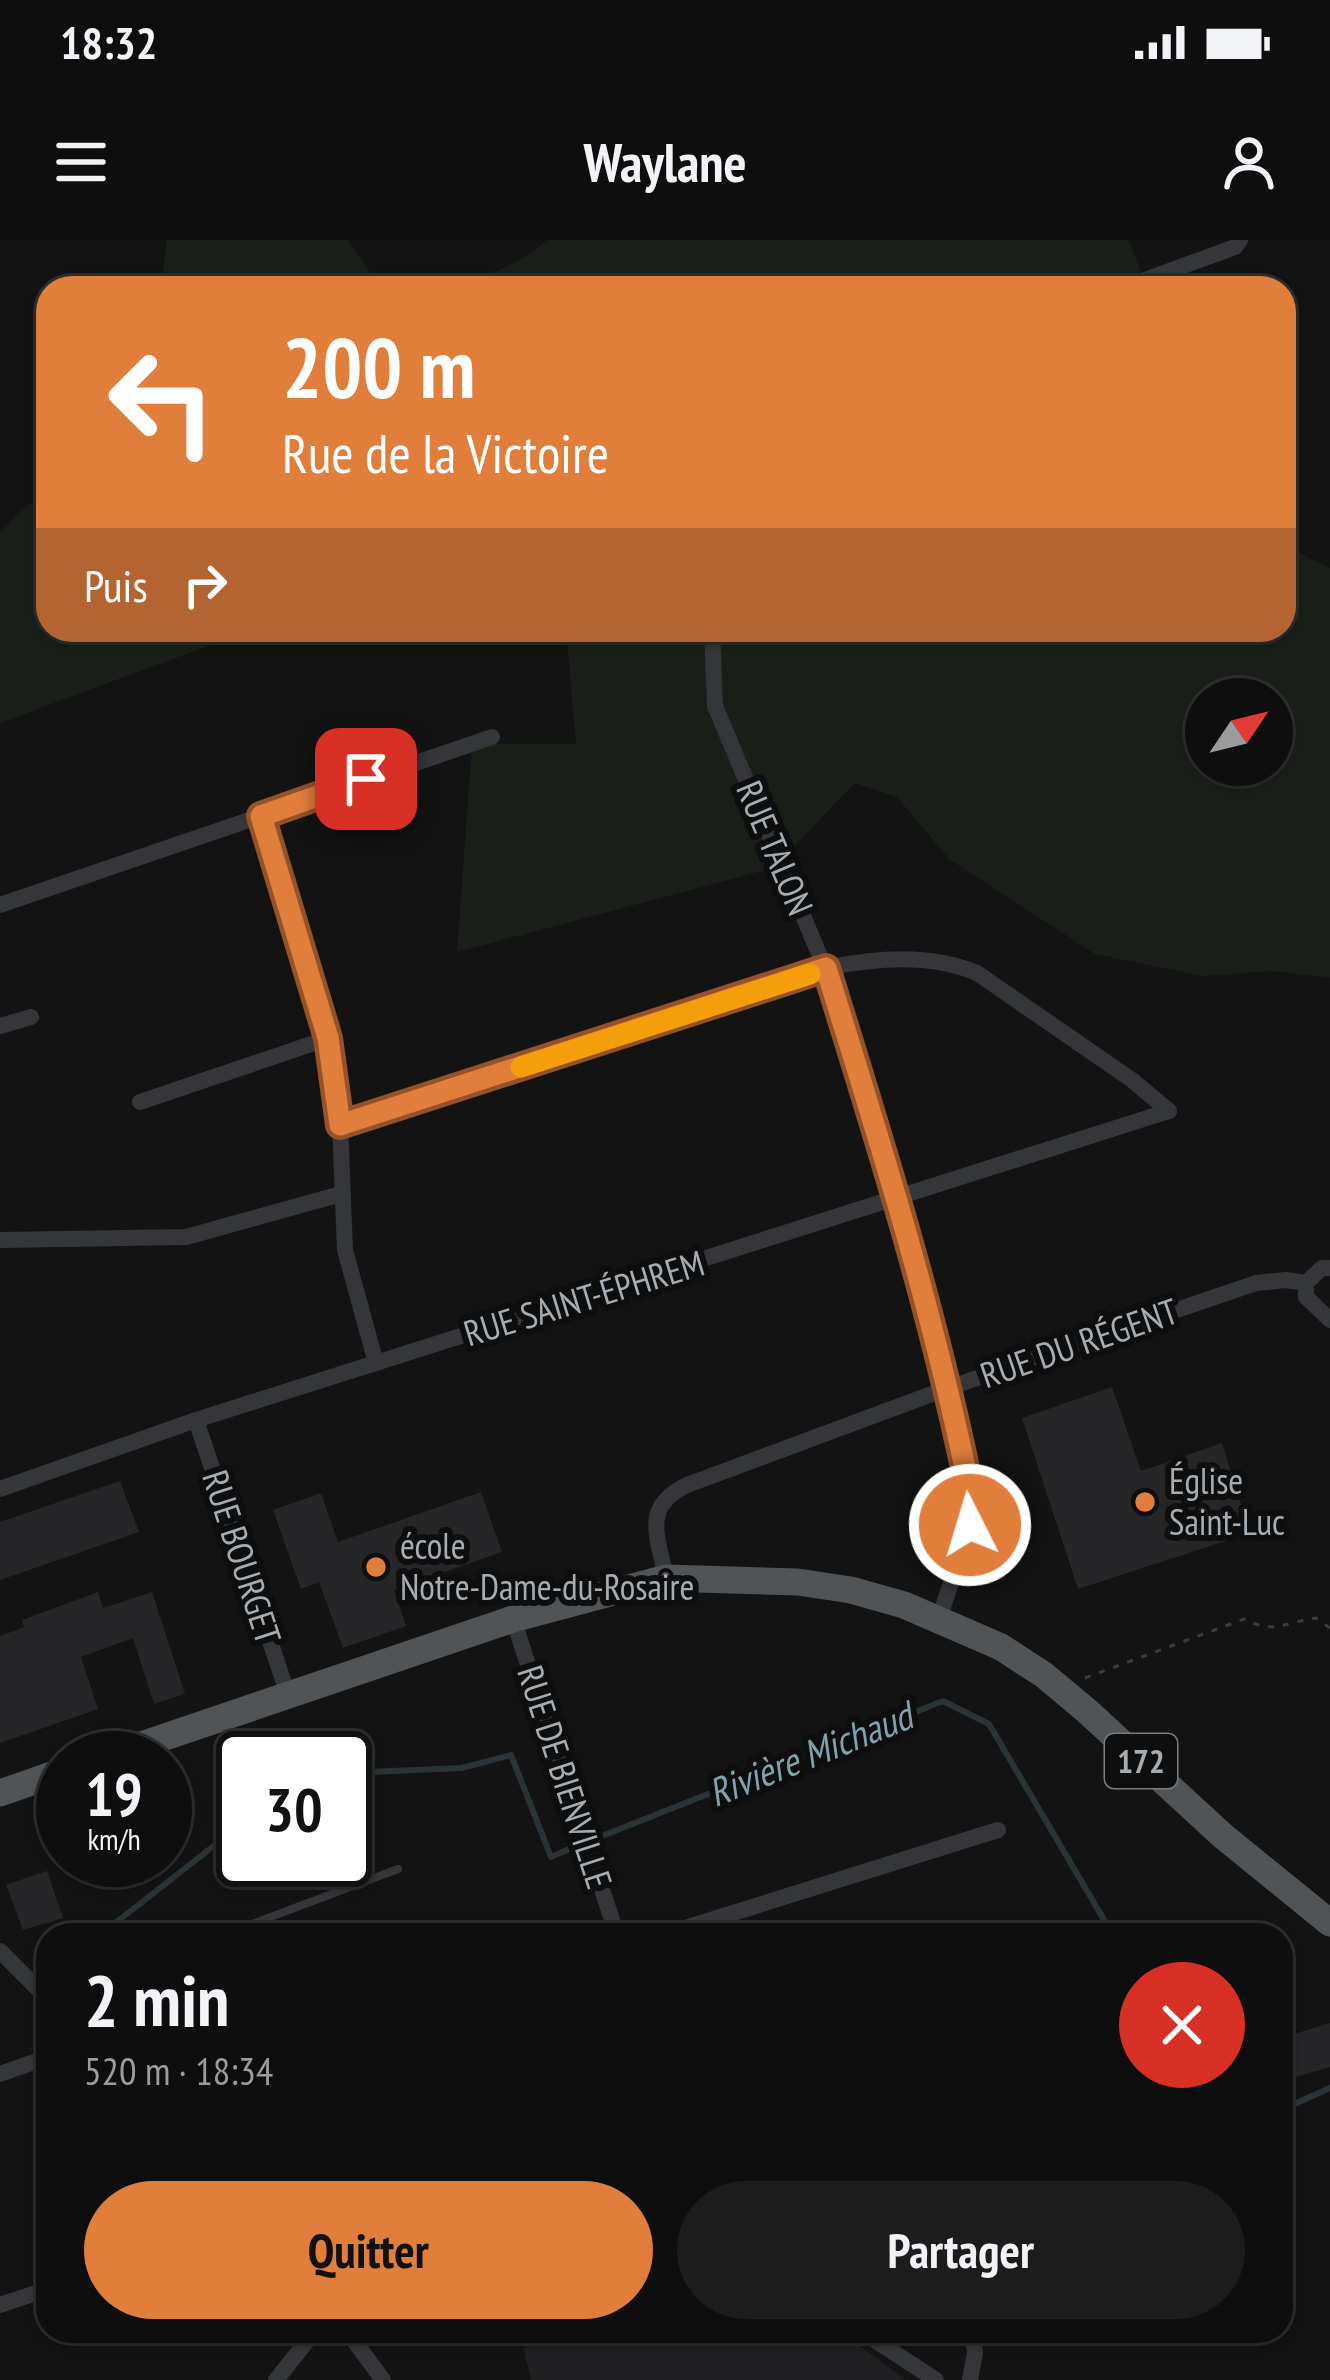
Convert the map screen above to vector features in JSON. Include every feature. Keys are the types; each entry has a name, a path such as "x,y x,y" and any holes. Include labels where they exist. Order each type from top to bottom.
{"main road":[{"name":"172","path":"666,1578 798,1582 851,1590 938,1619 1001,1647 1059,1688 1223,1835 1330,1923"},
{"path":"182,1731 513,1619 666,1578"},
{"path":"0,1793 36,1781"}],"street":[{"path":"1155,276 1234,247 1240,240"},
{"name":"RUE TALON","path":"712,642 715,706 826,968 899,1200 948,1388 972,1502 970,1525 938,1619"},
{"path":"0,905 492,737"},
{"path":"261,816 328,1038 340,1125 345,1250 376,1364"},
{"name":"RUE SAINT-ÉPHREM","path":"0,1489 196,1420 1168,1111 1132,1080 977,973 951,962 890,958 826,968"},
{"path":"340,1125 826,968"},
{"path":"0,1026 31,1017"},
{"path":"140,1102 328,1038"},
{"path":"0,1240 186,1237 341,1194"},
{"name":"RUE DU RÉGENT","path":"666,1578 656,1526 659,1504 667,1495 948,1388 1256,1283 1306,1283 1322,1268 1330,1268"},
{"path":"1306,1283 1306,1297 1330,1321"},
{"name":"RUE BOURGET","path":"196,1420 288,1695"},
{"name":"RUE DE BIENVILLE","path":"513,1619 613,1923"},
{"path":"701,1923 998,1830"},
{"path":"0,1951 36,1987"},
{"path":"0,2074 36,2061"},
{"path":"0,2305 36,2293"},
{"path":"276,2380 305,2343"},
{"path":"355,2343 383,2380"},
{"path":"888,2343 936,2380"},
{"path":"970,2380 974,2343"}],"lane":[{"path":"255,1923 398,1869"}],"path":[{"path":"1059,1688 1244,1619 1263,1628 1278,1628 1316,1618 1330,1628"}],"shaded area":[{"path":"167,240 348,240 373,276 162,276"},
{"path":"547,240 1129,240 1142,276 484,276"},
{"path":"36,498 36,642 219,642 0,723 0,531"},
{"path":"1296,551 1330,568 1330,978 1273,971 1204,976 1095,954 949,859 897,797 855,783 773,868 457,952 472,744 576,744 567,642 1296,642"},
{"path":"536,2343 856,2343 907,2380 531,2380 523,2348"}],"building":[{"name":"Église Saint-Luc","path":"1112,1387 1141,1471 1222,1443 1250,1533 1078,1589 1022,1418"},
{"path":"120,1481 139,1532 0,1580 0,1522"},
{"name":"école Notre-Dame-du-Rosaire","path":"481,1492 502,1552 394,1590 406,1626 343,1648 319,1582 301,1589 273,1510 321,1493 338,1542"},
{"path":"98,1592 103,1608 152,1592 185,1694 154,1704 133,1638 81,1657 98,1709 0,1743 0,1636 24,1627 22,1620"},
{"path":"36,1875 36,1887 52,1887 63,1918 23,1930 6,1885"},
{"path":"1330,2023 1330,2067 1293,2078 1293,2034"}],"waterway":[{"name":"Rivière Michaud","path":"602,1836 943,1701 989,1724 1106,1923"},
{"name":"Rivière Michaud","path":"372,1772 462,1768 511,1755 551,1857 576,1846"},
{"name":"Rivière Michaud","path":"115,1923 216,1844"},
{"name":"Rivière Michaud","path":"1293,2105 1330,2088"}],"slow traffic":[{"path":"521,1067 810,974"}],"place":[{"name":"Église Saint-Luc","path":"1145,1502"},
{"name":"école Notre-Dame-du-Rosaire","path":"376,1567"}],"route":[{"path":"366,779 261,816 328,1038 340,1125 826,968 899,1200 940,1357 972,1502 970,1525"}]}
